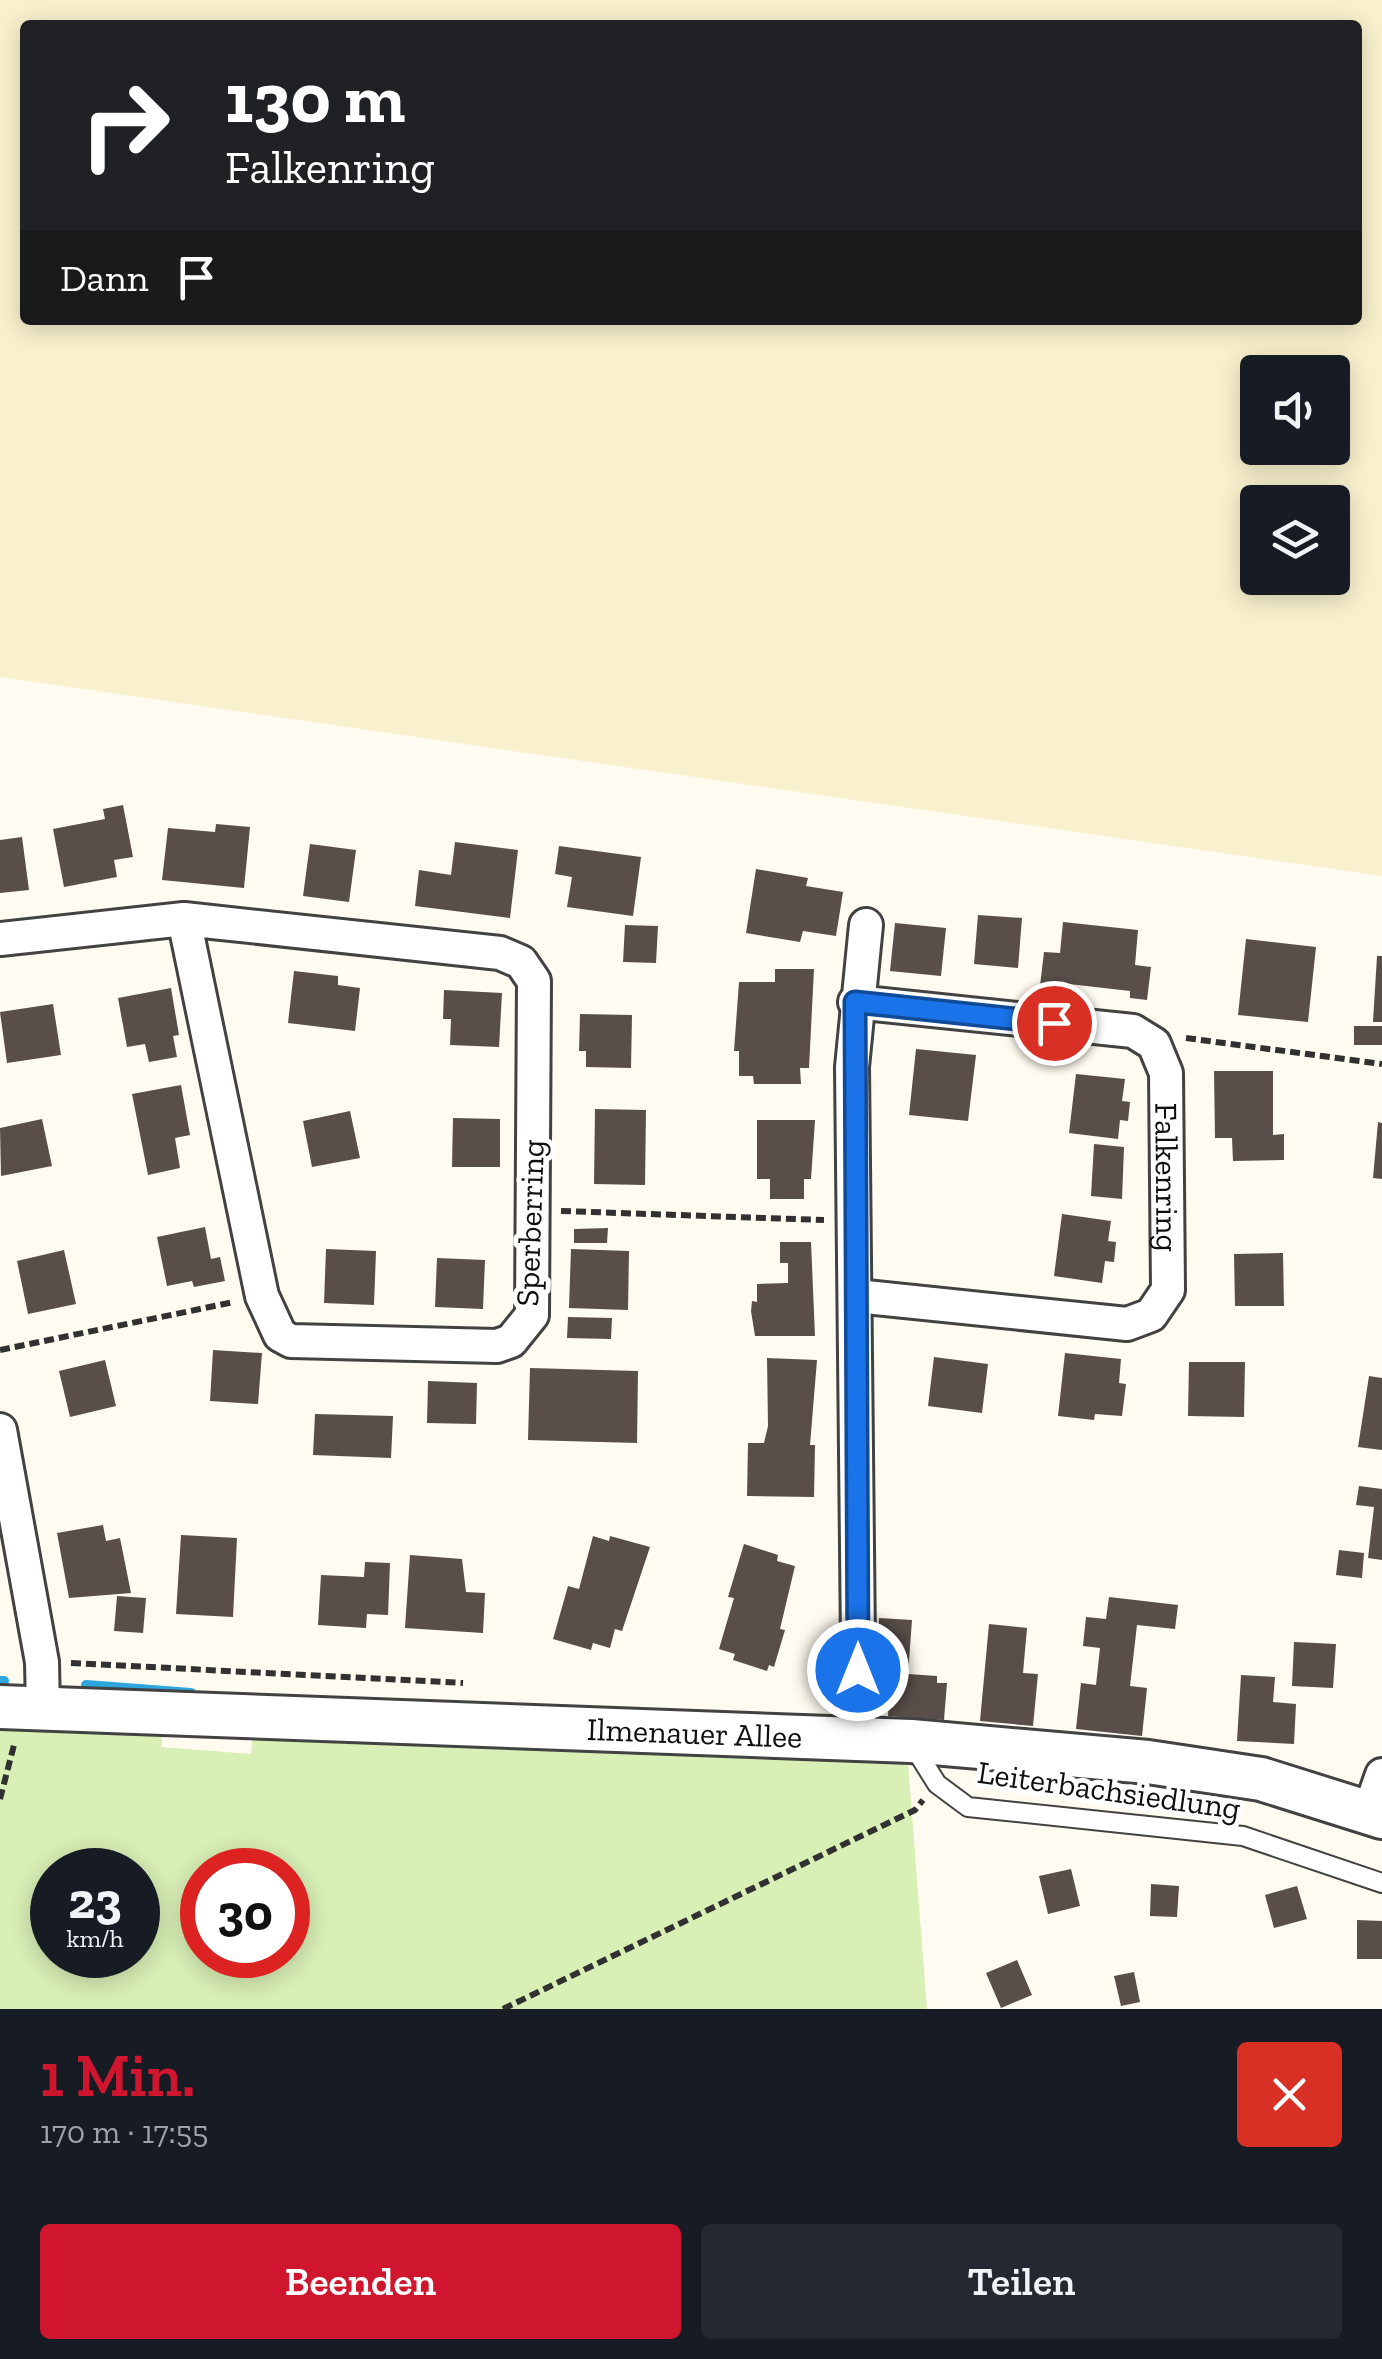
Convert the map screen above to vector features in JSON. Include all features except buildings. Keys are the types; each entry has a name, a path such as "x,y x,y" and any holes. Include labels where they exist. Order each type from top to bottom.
{"street":[{"name":"Sperberring","path":"0,939 184,919 500,952 521,962 534,980 532,1315 511,1341 497,1346 291,1340 280,1334 262,1296 184,919"},
{"path":"859,1739 855,1002 866,925"},
{"name":"Falkenring","path":"855,1002 1133,1031 1154,1044 1166,1073 1168,1290 1151,1315 1127,1324 856,1296"},
{"path":"0,1430 42,1662 43,1709"},
{"name":"Ilmenauer Allee","path":"0,1707 910,1741 1148,1762 1378,1801"}],"lane":[{"name":"Leiterbachsiedlung","path":"910,1741 937,1784 968,1808 1244,1836 1382,1883"}],"path":[{"path":"1170,1036 1382,1064"},
{"path":"532,1210 855,1221"},
{"path":"0,1350 262,1296"},
{"path":"0,1798 14,1743 43,1709"},
{"path":"503,2009 915,1810 937,1784"}],"shaded area":[{"path":"0,0 1382,0 1382,876 0,677"}],"green space":[{"path":"0,1726 162,1727 162,1747 251,1754 253,1736 908,1763 927,2009 0,2009"}],"waterway":[{"path":"86,1685 191,1693"}],"route":[{"path":"858,1670 852,1067 855,1002 1054,1023"}]}
